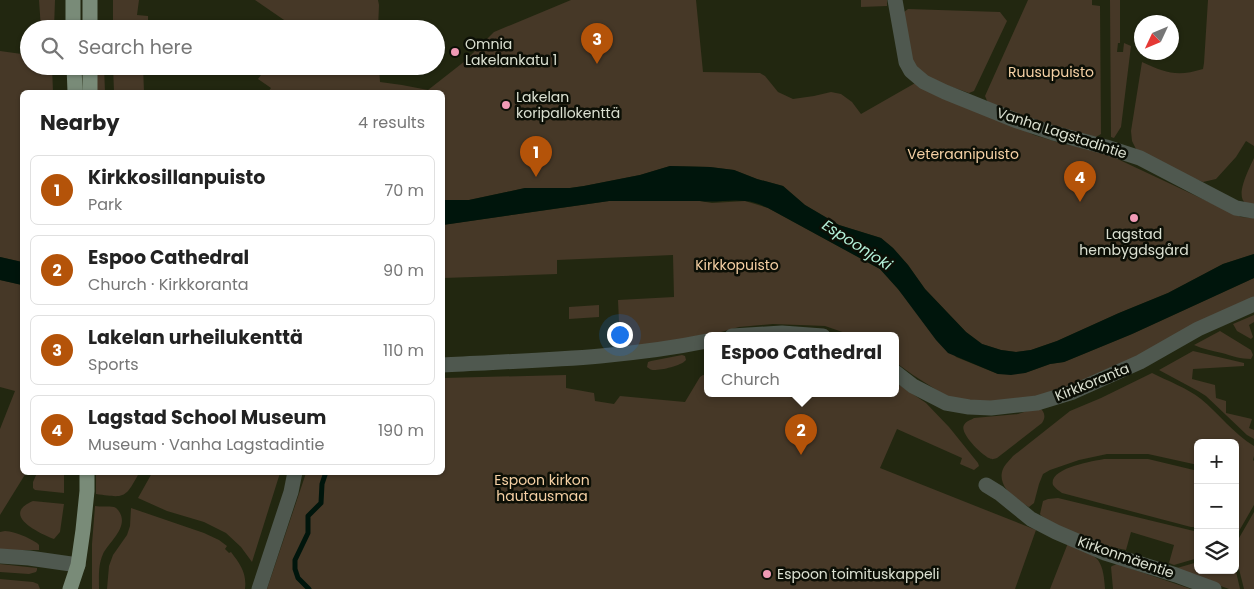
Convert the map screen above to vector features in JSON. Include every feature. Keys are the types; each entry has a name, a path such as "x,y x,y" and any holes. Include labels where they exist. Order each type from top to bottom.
{"main road":[{"path":"73,0 73,20"},
{"path":"90,0 90,20"},
{"path":"74,75 75,90"},
{"path":"90,75 90,90"},
{"path":"70,589 78,565 87,491 87,475"},
{"path":"78,565 81,589"}],"street":[{"name":"Vanha Lagstadintie","path":"896,0 906,62 911,71 924,82 1017,121 1140,158 1236,208 1254,211"},
{"name":"Kirkkoranta","path":"899,375 913,386 946,403 969,408 991,408 1037,403 1073,392 1140,362 1198,329 1254,304"},
{"path":"445,365 607,356 686,346 704,342"},
{"path":"259,589 291,492 294,475"},
{"name":"Kirkonmäentie","path":"986,485 1038,523 1105,553 1214,589"},
{"path":"0,556 78,565"}],"green space":[{"path":"39,0 55,0 54,20 40,20"},
{"path":"113,0 139,0 137,15 148,16 148,20 113,20"},
{"path":"255,0 378,0 379,5 378,20 284,20"},
{"name":"Veteraanipuisto","path":"571,0 696,0 703,72 760,73 765,76 778,92 793,99 831,92 841,94 852,102 861,114 917,82 1034,135 1067,145 1092,147 1241,217 1254,218 1254,254 1223,264 1168,293 1057,341 1031,350 1016,352 982,344 966,332 925,289 893,248 881,238 839,225 805,205 783,186 734,170 670,166 640,175 584,186 570,188 525,188 469,200 445,200 445,90 428,90 465,61 494,32"},
{"path":"861,0 887,0 887,6 861,7"},
{"name":"Ruusupuisto","path":"1028,0 1092,0 1092,5 1100,6 1101,134 1096,137 1001,111 988,103 985,96"},
{"path":"1110,0 1120,0 1120,43 1118,43 1117,52 1123,52 1124,43 1131,46 1121,127 1114,138 1111,137"},
{"path":"1208,0 1254,0 1254,146 1246,141 1236,157 1216,179 1203,182 1137,151 1132,141 1131,131 1142,62 1172,73 1186,73 1203,69"},
{"path":"908,9 1000,12 1007,21 974,91 969,93 929,79 912,62 904,12"},
{"path":"0,51 20,54 20,75 52,75 53,90 20,90 20,262 0,257"},
{"path":"96,75 104,75 105,90 96,90"},
{"path":"113,75 143,75 144,90 114,90"},
{"path":"261,75 380,75 380,82 428,90 270,90 271,88 258,79"},
{"path":"1254,158 1254,205 1243,200 1242,188"},
{"name":"Kirkkopuisto","path":"609,201 700,201 712,203 745,201 768,208 880,269 956,357 998,374 1025,373 1050,364 1064,362 1132,334 1254,278 1254,299 1131,360 1062,389 1030,398 982,403 946,396 899,365 899,332 842,332 825,326 773,324 739,327 721,332 704,332 704,337 692,340 622,349 620,344 618,300 674,297 673,255 557,260 557,274 445,278 445,225"},
{"path":"0,280 20,285 20,475 25,475 0,515 0,429 15,391 0,387"},
{"path":"599,305 599,317 569,319 569,307"},
{"path":"1254,315 1254,322 1249,325 1253,337 1251,339 1237,331 1233,324"},
{"path":"1220,331 1251,350 1253,355 1251,359 1236,357 1194,345"},
{"path":"1193,351 1244,363 1244,366 1193,369 1192,379 1215,385 1216,398 1226,401 1226,413 1252,419 1249,428 1254,430 1254,439 1247,435 1206,396 1159,370"},
{"path":"685,356 686,360 676,366 654,370 647,367 648,362"},
{"path":"1152,373 1196,395 1240,436 1254,446 1254,505 1239,531 1239,439 1194,439 1194,464 1148,454 1107,454 1079,460 1043,474 1034,503 1029,507 1013,497 1002,481 1002,475 1004,467 1013,456 1070,411"},
{"name":"Espoon kirkon hautausmaa","path":"566,375 566,388 594,393 595,401 614,404 620,396 685,402 703,375 704,397 899,397 899,385 926,403 949,427 979,466 974,470 960,464 962,458 897,429 880,468 1036,530 1015,589 267,589 305,475 445,475 445,378"},
{"path":"1039,407 1044,415 1042,423 994,459 990,459 977,448 963,429 966,422 974,418 1018,414"},
{"path":"1104,459 1148,459 1194,470 1194,527 1062,493 1053,485 1053,479 1057,474 1082,464"},
{"path":"36,475 64,475 64,493 35,490 33,482"},
{"path":"96,475 138,475 123,495 96,494"},
{"path":"151,475 279,475 252,562 241,547 226,533 204,522 167,511 138,498"},
{"path":"1058,498 1194,531 1194,559 1174,565 1169,563 1174,545 1131,532 1126,550 1107,546 1060,527 1040,514 1043,501"},
{"path":"33,501 64,504 60,532 54,539 32,528 21,518 20,512 24,506"},
{"path":"95,506 115,507 120,512 122,519 117,535 101,558 99,589 92,589 92,544"},
{"path":"131,508 219,540 227,546 225,549 229,553 231,552 240,565 244,573 245,589 107,589 109,566 113,555 127,535 130,526"},
{"path":"1254,512 1254,589 1244,589 1239,569 1239,538"},
{"path":"5,531 26,537 37,543 39,550 0,550 0,532"},
{"path":"1068,543 1096,558 1102,569 1105,589 1050,589"},
{"path":"1194,563 1194,574 1237,574 1240,589 1229,589 1179,571 1177,568"},
{"path":"0,564 37,568 37,570 29,574 0,572"},
{"path":"1117,564 1191,589 1113,589 1111,567"},
{"path":"0,579 33,582 38,584 40,589 0,589"}],"water":[{"name":"Espoonjoki","path":"670,166 710,167 734,170 783,186 805,205 839,225 881,238 893,248 925,289 966,332 982,344 1001,350 1016,352 1031,350 1057,341 1168,293 1223,264 1254,254 1254,278 1132,334 1064,362 1011,375 998,374 948,353 880,269 754,202 734,200 712,202 609,201 445,225 445,200 469,200 525,188 570,188 640,175"},
{"path":"0,257 20,262 20,285 0,280"}],"waterway":[{"path":"309,589 298,578 295,560 308,533 308,516 321,503 322,484 325,475"}],"place":[{"name":"Omnia Lakelankatu 1","path":"455,52"},
{"name":"Lakelan urheilukenttä","path":"597,64"},
{"name":"Lakelan koripallokenttä","path":"506,105"},
{"name":"Kirkkosillanpuisto","path":"536,177"},
{"name":"Lagstad School Museum","path":"1080,202"},
{"name":"Lagstad hembygdsgård","path":"1134,218"},
{"name":"Espoo Cathedral","path":"801,455"},
{"name":"Espoon toimituskappeli","path":"767,574"}]}
